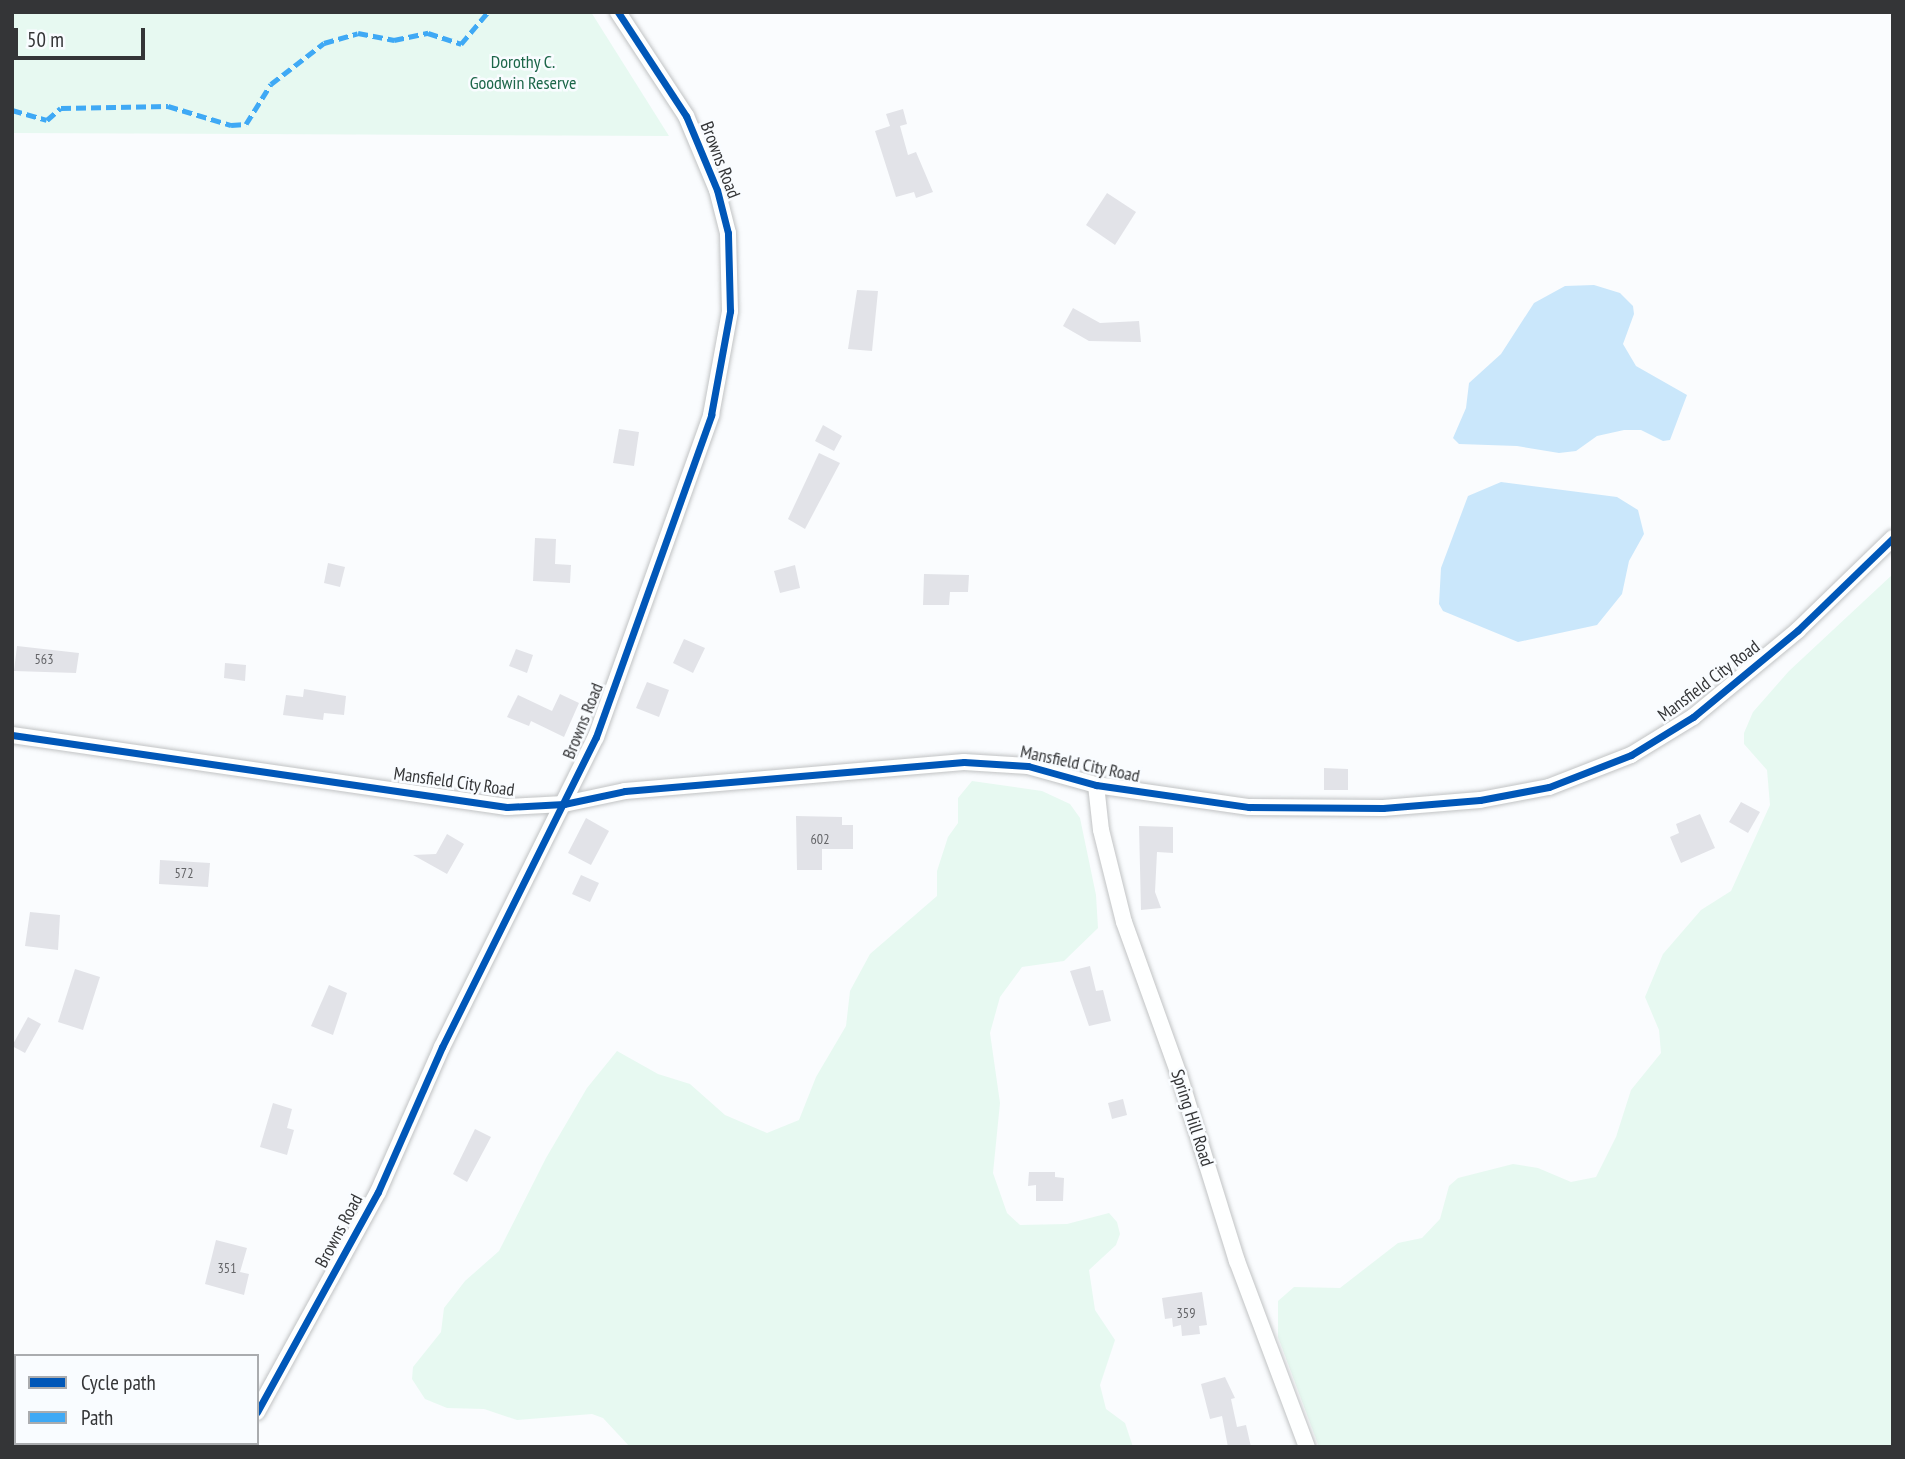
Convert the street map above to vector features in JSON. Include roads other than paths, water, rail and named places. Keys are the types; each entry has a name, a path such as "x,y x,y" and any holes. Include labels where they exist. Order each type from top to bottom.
{"street":[{"name":"Browns Road","path":"259,1408 378,1192 442,1047 596,737 683,503 720,381 730,311 728,233 717,190 686,116 618,12"},
{"name":"Mansfield City Road","path":"12,735 508,807 564,804 625,791 956,762 1028,766 1096,785 1249,807 1370,808 1480,800 1549,787 1631,755 1693,716 1798,630 1893,538"},
{"name":"Spring Hill Road","path":"1096,785 1101,830 1124,922 1179,1075 1237,1261 1307,1447"}],"water":[{"path":"1594,285 1620,293 1633,306 1634,314 1623,344 1636,366 1687,395 1670,440 1663,441 1641,430 1624,430 1597,436 1576,451 1559,453 1517,446 1459,444 1453,438 1466,408 1469,383 1501,354 1534,303 1565,286"},
{"path":"1501,482 1617,497 1638,510 1644,534 1629,561 1622,594 1597,625 1518,642 1443,611 1439,604 1441,568 1468,496"}],"park label":[{"name":"Dorothy C. Goodwin Reserve","path":"523,73"}]}
